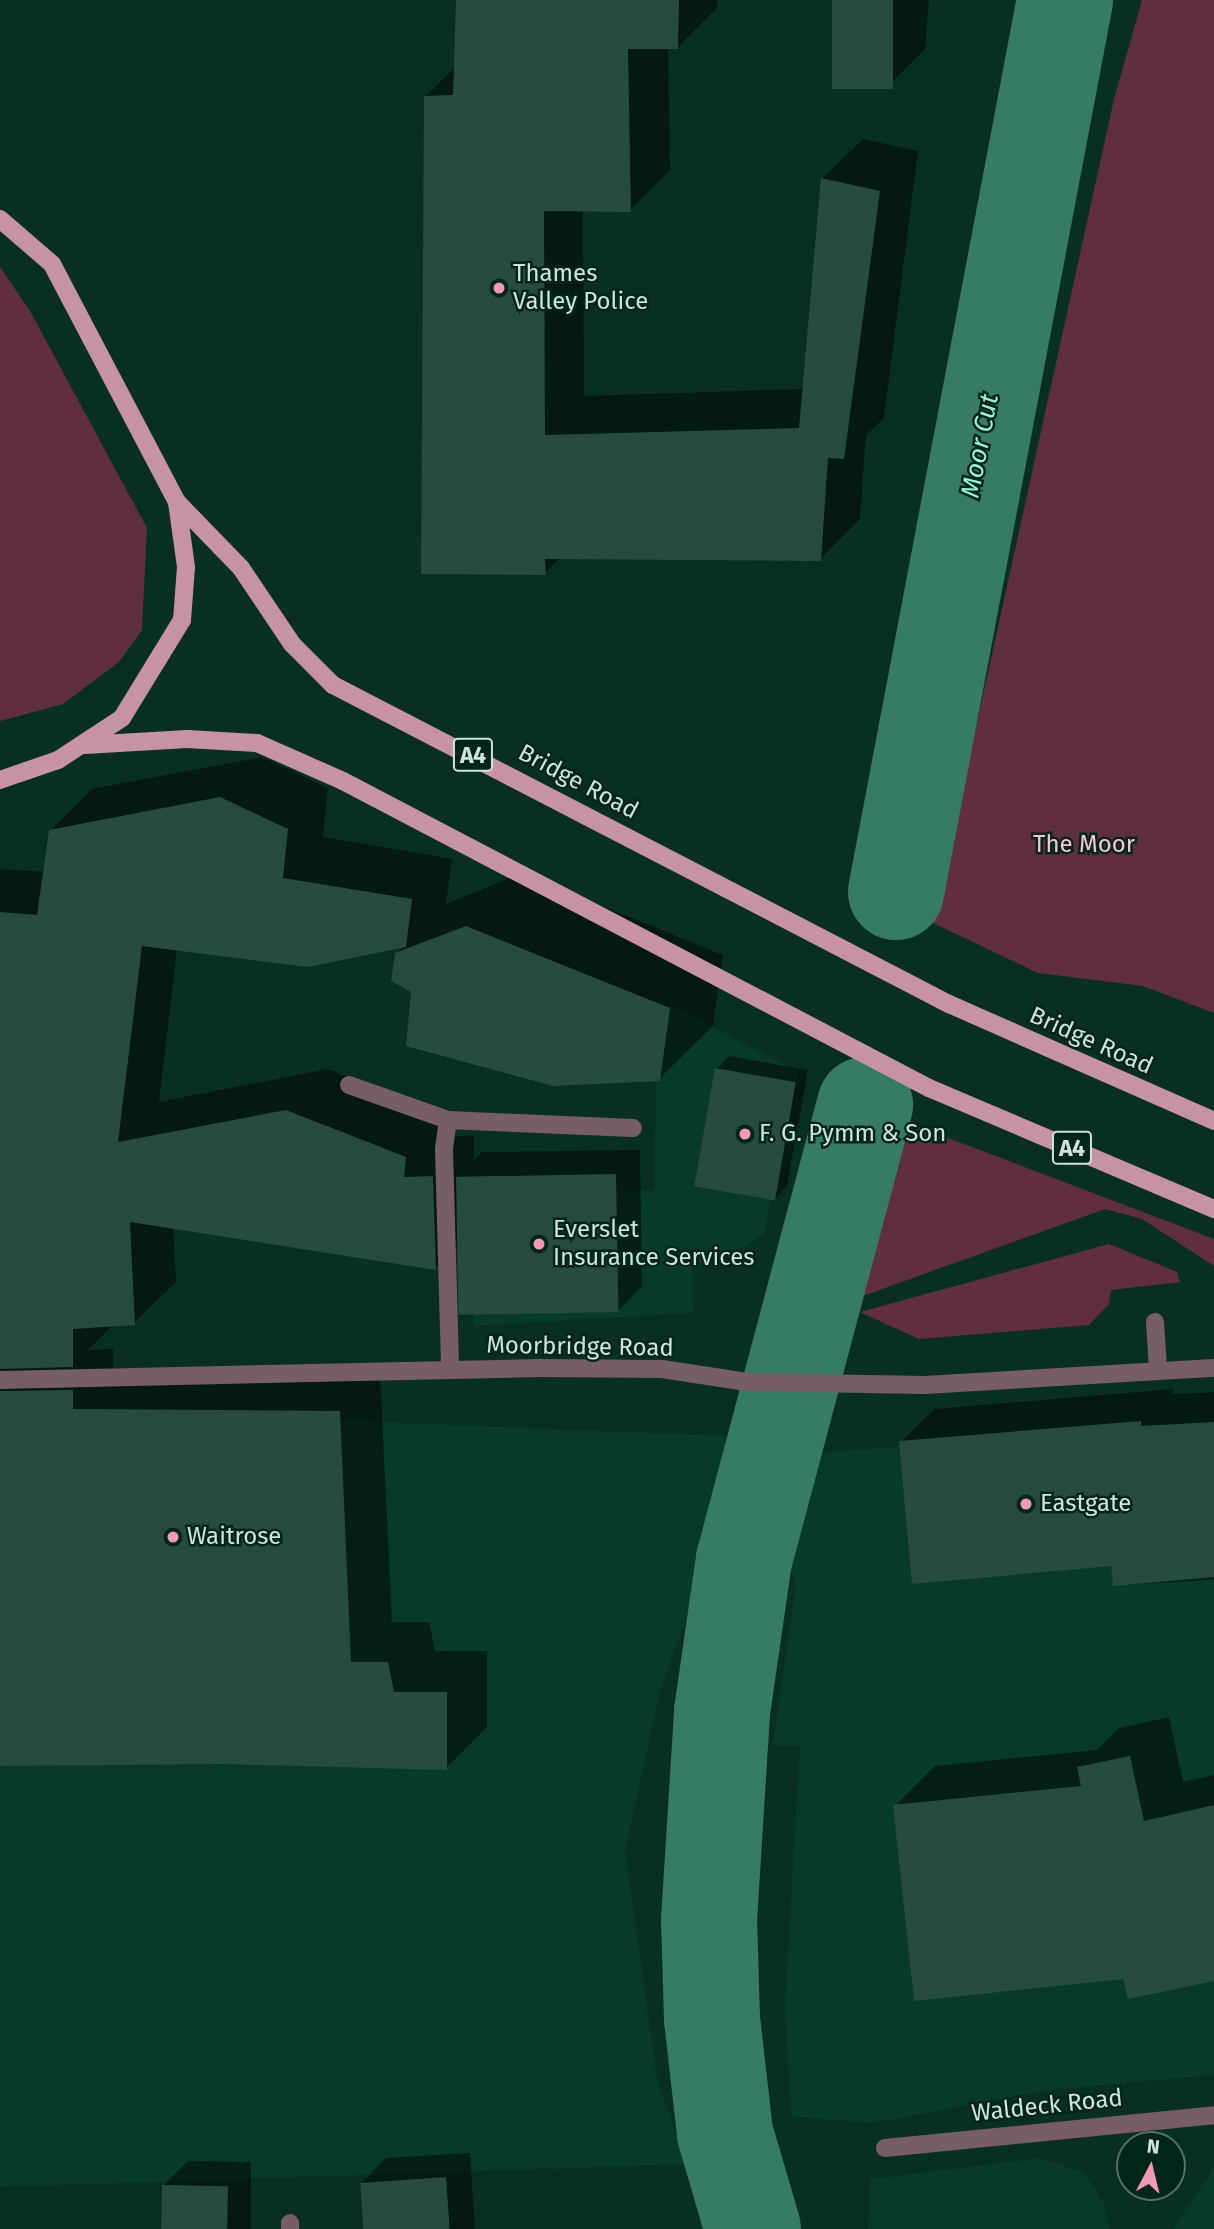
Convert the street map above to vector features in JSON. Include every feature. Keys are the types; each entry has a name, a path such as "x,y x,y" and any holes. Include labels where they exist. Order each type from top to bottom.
{"main road":[{"name":"A4","path":"0,219 52,264 177,502 186,566 182,620 122,718 85,745 0,780"},
{"name":"Bridge Road","path":"177,502 241,568 292,644 333,684 949,1004 1214,1121"},
{"name":"A4","path":"85,745 187,739 257,743 343,781 929,1088 1214,1209"}],"street":[{"path":"349,1085 448,1120 633,1128"},
{"path":"448,1120 444,1150 450,1370"},
{"path":"1155,1322 1158,1368"},
{"name":"Moorbridge Road","path":"0,1380 450,1370 662,1369 747,1382 848,1386 925,1385 1158,1368 1214,1368"},
{"name":"Waldeck Road","path":"885,2148 1214,2115"}],"shaded area":[{"path":"670,1005 799,1072 764,1233 744,1247 692,1265 693,1313 474,1326 469,1206 654,1190 656,1080"},
{"path":"0,1407 726,1436 719,1530 661,1687 625,1851 658,2084 688,2164 0,2187"},
{"path":"1214,1422 1214,2075 1049,2090 872,2123 791,2116 785,2005 800,1746 773,1745 796,1585 780,1543 793,1455"},
{"path":"1039,2158 1085,2173 1104,2204 1110,2229 868,2229 870,2179"},
{"path":"1214,2168 1214,2229 1173,2229"}],"green space":[{"name":"The Moor","path":"1142,0 1214,0 1214,1013 1143,986 1038,973 933,923 1114,99"},
{"path":"0,267 30,311 147,528 142,630 119,662 63,704 0,721"},
{"path":"861,1105 1214,1239 1214,1266 1142,1219 1105,1209 846,1302 815,1302"},
{"path":"1109,1244 1177,1272 1180,1282 1111,1290 1109,1304 1089,1325 919,1339 860,1312"}],"building":[{"path":"456,0 679,0 678,49 628,49 631,212 544,211 545,435 799,428 821,178 880,191 844,459 828,458 821,561 545,559 546,575 421,574 424,96 453,95"},
{"path":"832,0 893,0 893,89 832,89"},
{"path":"220,797 288,829 283,878 412,899 406,947 308,967 142,946 118,1142 286,1110 406,1157 404,1177 433,1176 436,1270 130,1222 135,1325 73,1329 73,1367 0,1369 0,912 37,915 49,830"},
{"path":"466,926 670,1008 660,1081 553,1086 406,1046 411,992 391,981 395,953"},
{"name":"F. G. Pymm & Son","path":"715,1068 796,1082 775,1200 694,1186"},
{"name":"Everslet Insurance Services","path":"616,1174 618,1312 458,1315 456,1177"},
{"name":"Waitrose","path":"73,1390 73,1409 340,1411 351,1662 388,1662 394,1692 447,1692 447,1770 222,1764 0,1766 0,1391"},
{"name":"Eastgate","path":"1141,1421 1141,1426 1214,1422 1214,1577 1113,1586 1111,1566 912,1584 899,1441"},
{"path":"1130,1756 1144,1821 1214,1805 1214,1981 1128,1999 1123,1979 914,2001 893,1805 1081,1786 1077,1767"},
{"path":"446,2177 450,2229 363,2229 360,2183"},
{"path":"162,2185 228,2186 227,2229 161,2229"}],"waterway":[{"name":"Moor Cut","path":"896,892 1065,0"},
{"path":"753,2229 725,2133 712,2019 709,1920 722,1712 744,1560 865,1105"}],"place":[{"name":"Thames Valley Police","path":"499,288"},
{"name":"F. G. Pymm & Son","path":"745,1134"},
{"name":"Everslet Insurance Services","path":"539,1244"},
{"name":"Eastgate","path":"1026,1504"},
{"name":"Waitrose","path":"173,1537"}]}
